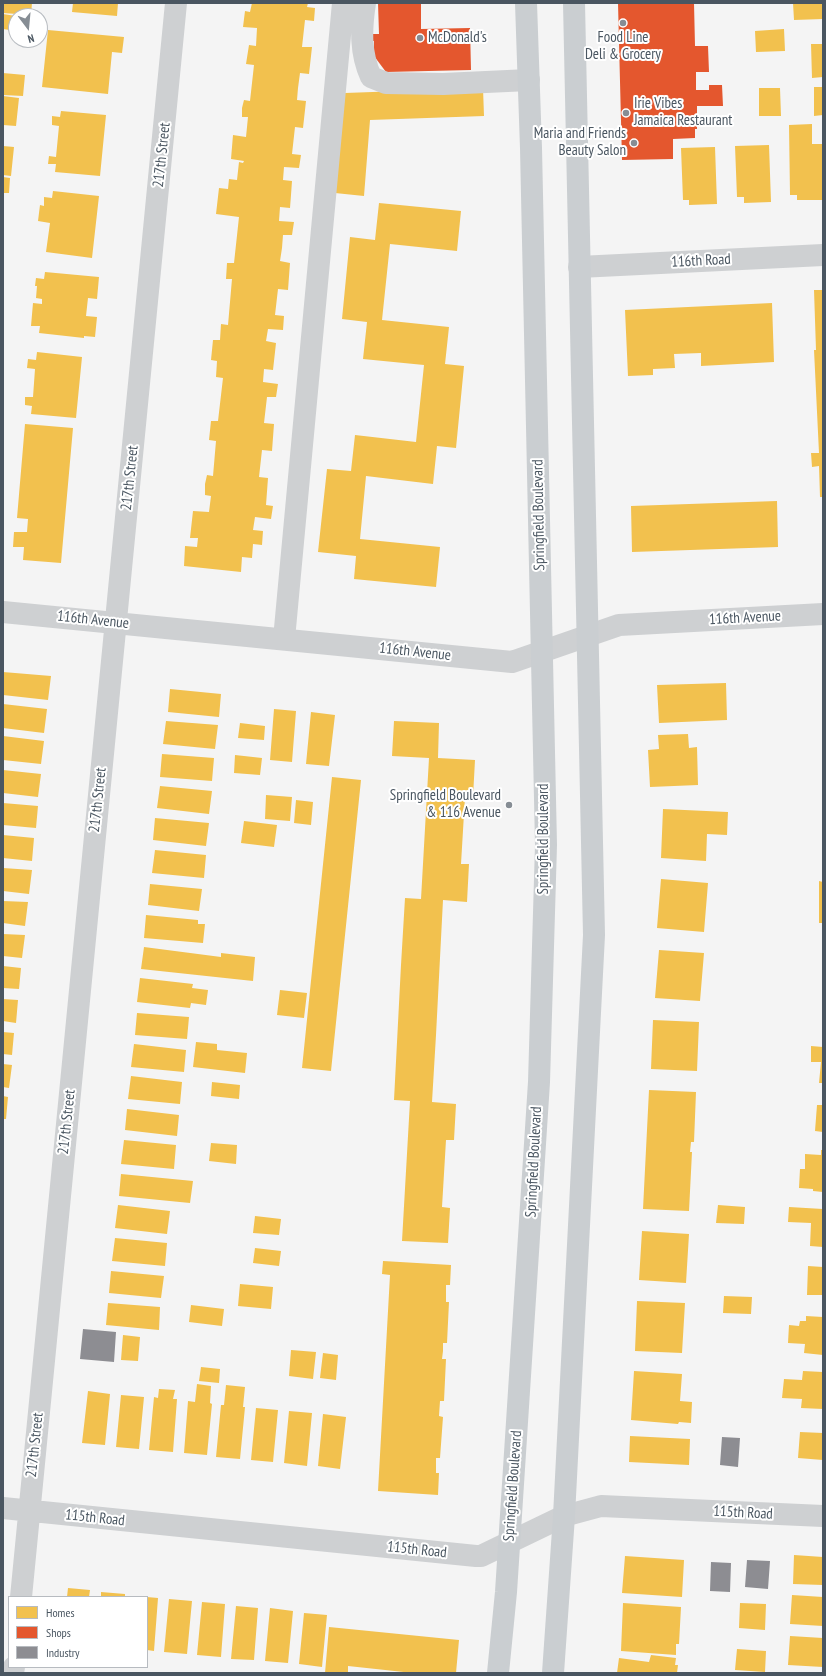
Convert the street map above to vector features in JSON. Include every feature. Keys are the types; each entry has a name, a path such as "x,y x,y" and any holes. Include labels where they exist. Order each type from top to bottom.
{"main road":[{"name":"Springfield Boulevard","path":"498,1673 510,1541 539,1082 546,845 526,3"},
{"path":"553,1673 564,1516 594,935 574,3"}],"street":[{"name":"217th Street","path":"21,1596 176,3"},
{"path":"284,639 343,3"},
{"path":"366,3 362,46 366,67 371,77 386,83 443,84 529,80"},
{"name":"116th Road","path":"579,267 823,254"},
{"name":"116th Avenue","path":"3,612 512,662 619,625 823,614"},
{"name":"115th Road","path":"3,1508 476,1556 481,1556 564,1516 601,1506 823,1516"}],"building: Homes":[{"path":"3,3 32,3 32,8 8,8 8,13 3,13"},
{"path":"73,3 118,3 117,16 72,12"},
{"path":"252,3 308,3 307,7 315,8 314,21 305,20 302,47 312,47 309,74 300,73 298,88 297,100 306,101 303,128 295,127 292,154 301,155 299,168 284,167 283,180 292,181 290,208 280,207 279,221 294,222 292,235 283,235 280,261 290,263 288,290 278,289 275,315 284,316 283,330 268,329 266,341 276,343 273,370 264,369 263,382 278,384 276,397 267,397 264,423 274,424 272,451 262,450 259,477 268,478 266,505 273,506 271,519 255,517 253,530 263,531 262,545 253,544 252,558 242,557 241,572 184,566 185,546 197,547 198,538 190,538 193,511 209,512 211,496 205,495 205,484 207,475 213,476 216,441 209,440 211,421 218,421 223,378 216,377 217,361 211,360 213,340 220,340 221,324 228,325 232,279 226,279 227,263 234,263 239,217 216,214 219,188 228,189 229,179 237,180 239,162 243,163 244,161 231,159 233,135 246,137 248,117 242,117 242,108 244,100 250,101 254,65 246,64 249,45 256,46 257,28 243,27 245,11 250,12"},
{"path":"793,3 823,3 823,19 794,20"},
{"path":"3,14 8,15 8,30 3,29"},
{"path":"784,29 785,51 756,52 755,31"},
{"path":"48,30 124,37 122,53 112,52 108,94 42,87 46,48 48,48"},
{"path":"811,44 823,44 823,77 812,78"},
{"path":"3,73 25,75 23,96 3,95"},
{"path":"814,87 823,87 823,115 814,116"},
{"path":"483,88 484,116 370,120 364,196 335,193 345,93"},
{"path":"759,88 780,88 781,116 759,116"},
{"path":"3,96 19,98 16,126 3,125"},
{"path":"61,111 106,115 100,176 55,172 56,164 48,164 49,156 56,157 59,126 52,125 52,116 60,117"},
{"path":"812,124 812,144 823,144 823,200 797,200 797,195 790,195 789,125"},
{"path":"769,145 771,202 744,203 744,197 737,197 735,146"},
{"path":"3,146 14,147 11,176 3,175"},
{"path":"715,147 717,204 689,205 689,200 683,200 681,148"},
{"path":"3,177 10,178 9,193 3,193"},
{"path":"53,191 99,196 92,258 46,252 50,223 38,221 40,205 44,206 44,197 52,198"},
{"path":"379,203 461,211 457,251 390,244 382,320 449,327 445,364 464,366 456,448 437,446 433,484 366,476 360,539 440,547 436,587 354,579 356,556 318,552 327,469 351,471 355,435 416,442 424,365 363,359 367,322 342,319 350,237 375,240"},
{"path":"45,272 99,277 97,299 88,298 86,316 97,317 95,337 84,336 84,338 39,333 40,326 31,326 33,303 42,304 42,299 36,298 36,278 44,279"},
{"path":"814,290 823,290 823,497 820,497 819,466 812,467 811,453 819,453 814,350 816,350"},
{"path":"772,303 774,362 701,366 701,353 674,354 675,368 653,369 653,375 628,376 625,310"},
{"path":"37,352 82,357 76,418 31,414 32,406 25,405 25,397 33,397 35,369 27,368 28,359 36,360"},
{"path":"25,424 73,428 61,563 23,560 24,547 13,547 14,532 27,532 28,519 17,518"},
{"path":"777,501 778,547 632,552 631,506"},
{"path":"3,672 51,676 48,700 3,695"},
{"path":"726,683 727,720 659,723 657,685"},
{"path":"170,689 221,694 219,717 168,712"},
{"path":"3,704 47,709 44,733 3,728"},
{"path":"274,709 296,711 292,762 270,760"},
{"path":"311,712 335,715 329,766 306,764"},
{"path":"166,721 218,725 215,749 163,744"},
{"path":"394,721 439,723 438,758 475,760 473,797 465,797 461,864 469,864 467,902 443,900 432,1102 456,1104 454,1140 446,1140 442,1207 450,1208 448,1243 402,1241 410,1101 394,1100 401,965 405,898 421,899 429,758 392,756"},
{"path":"240,723 265,726 264,740 238,738"},
{"path":"688,734 689,748 697,747 698,785 650,787 648,750 659,749 658,735"},
{"path":"3,736 44,741 41,764 3,760"},
{"path":"162,754 214,758 212,781 160,777"},
{"path":"235,755 262,758 260,775 234,773"},
{"path":"3,770 41,774 38,797 3,793"},
{"path":"332,777 361,780 331,1071 302,1068"},
{"path":"160,786 212,791 209,814 157,808"},
{"path":"266,795 292,797 290,821 265,819"},
{"path":"296,800 313,802 311,825 294,823"},
{"path":"3,803 38,806 36,828 3,825"},
{"path":"663,809 728,812 727,835 707,834 706,861 661,858"},
{"path":"155,818 209,823 206,846 153,840"},
{"path":"244,821 277,825 274,847 241,843"},
{"path":"3,835 34,838 32,861 3,858"},
{"path":"155,850 206,855 204,878 152,873"},
{"path":"3,868 32,870 29,894 3,891"},
{"path":"661,879 708,883 704,932 657,928"},
{"path":"819,881 823,882 823,923 819,923"},
{"path":"150,884 202,889 199,911 148,905"},
{"path":"3,901 28,902 25,926 3,923"},
{"path":"146,915 198,920 198,924 205,924 203,943 144,938"},
{"path":"3,934 25,935 22,958 3,956"},
{"path":"144,947 221,957 221,953 255,957 253,981 141,969"},
{"path":"659,950 704,953 700,1001 655,998"},
{"path":"3,966 21,968 19,989 3,988"},
{"path":"140,978 193,984 192,988 208,990 206,1005 191,1003 190,1008 137,1002"},
{"path":"280,990 307,993 304,1018 277,1015"},
{"path":"3,999 18,1000 16,1023 3,1021"},
{"path":"137,1013 189,1017 187,1039 135,1035"},
{"path":"653,1020 699,1022 697,1071 651,1069"},
{"path":"3,1032 14,1033 12,1055 3,1054"},
{"path":"196,1042 217,1044 217,1050 247,1053 245,1073 193,1067"},
{"path":"134,1044 186,1050 184,1072 131,1067"},
{"path":"811,1046 823,1047 823,1083 819,1083 821,1062 811,1062"},
{"path":"3,1064 12,1065 9,1088 3,1087"},
{"path":"131,1076 182,1082 180,1104 128,1099"},
{"path":"212,1082 240,1085 239,1099 211,1096"},
{"path":"649,1090 696,1092 694,1142 691,1142 690,1152 692,1152 689,1211 643,1209"},
{"path":"3,1096 8,1097 6,1119 3,1119"},
{"path":"817,1105 823,1105 823,1132 815,1131"},
{"path":"127,1109 179,1115 177,1136 125,1130"},
{"path":"124,1140 176,1145 174,1169 121,1164"},
{"path":"211,1143 237,1145 236,1164 209,1161"},
{"path":"821,1150 823,1150 823,1192 813,1191 813,1189 799,1188 800,1169 805,1169 805,1154 821,1155"},
{"path":"121,1174 193,1181 190,1203 119,1196"},
{"path":"118,1205 170,1211 167,1234 115,1228"},
{"path":"718,1205 745,1207 744,1224 716,1223"},
{"path":"789,1207 823,1209 823,1247 810,1246 811,1223 788,1222"},
{"path":"255,1216 281,1219 279,1235 253,1233"},
{"path":"642,1231 689,1234 686,1283 639,1280"},
{"path":"115,1238 167,1243 165,1266 112,1261"},
{"path":"255,1248 281,1251 279,1266 253,1263"},
{"path":"383,1261 451,1265 450,1285 446,1285 446,1302 449,1302 447,1343 443,1343 442,1359 446,1359 444,1401 440,1401 439,1416 443,1417 440,1458 436,1458 436,1473 439,1473 438,1495 378,1491 390,1275 382,1274"},
{"path":"808,1266 823,1267 823,1295 807,1295"},
{"path":"111,1271 164,1276 161,1298 109,1293"},
{"path":"240,1284 273,1287 271,1309 238,1306"},
{"path":"724,1296 752,1297 751,1314 723,1313"},
{"path":"637,1301 685,1303 682,1353 635,1351"},
{"path":"108,1303 160,1307 159,1330 106,1325"},
{"path":"191,1305 224,1309 222,1326 189,1322"},
{"path":"806,1316 823,1317 823,1355 804,1353 805,1344 788,1343 789,1325 799,1326 800,1321 806,1321"},
{"path":"123,1335 140,1337 138,1361 121,1360"},
{"path":"291,1350 316,1352 313,1379 289,1376"},
{"path":"323,1353 338,1355 336,1380 320,1378"},
{"path":"201,1367 220,1369 219,1383 199,1381"},
{"path":"634,1371 682,1374 680,1401 692,1402 691,1423 679,1422 678,1424 631,1420"},
{"path":"803,1371 823,1372 823,1409 801,1408 802,1399 782,1398 784,1379 802,1380"},
{"path":"197,1384 211,1386 210,1403 212,1404 207,1455 184,1453 188,1401 195,1402"},
{"path":"226,1385 245,1387 243,1407 245,1407 240,1459 216,1457 221,1405 224,1405"},
{"path":"159,1389 175,1390 173,1399 177,1399 173,1452 149,1450 154,1397 158,1398"},
{"path":"88,1391 110,1394 105,1445 82,1443"},
{"path":"121,1395 144,1397 139,1449 116,1447"},
{"path":"256,1408 278,1410 273,1462 251,1460"},
{"path":"289,1411 312,1413 307,1466 284,1463"},
{"path":"323,1414 346,1417 340,1469 318,1466"},
{"path":"800,1432 823,1433 823,1460 798,1458"},
{"path":"630,1436 690,1439 689,1465 629,1462"},
{"path":"794,1555 823,1557 823,1585 793,1584"},
{"path":"625,1556 684,1560 682,1597 622,1593"},
{"path":"68,1588 90,1590 89,1596 67,1596"},
{"path":"101,1592 125,1594 125,1596 101,1596"},
{"path":"792,1595 823,1597 823,1626 790,1624"},
{"path":"148,1597 158,1598 154,1651 148,1650"},
{"path":"169,1599 192,1601 187,1654 164,1652"},
{"path":"202,1602 225,1604 221,1657 197,1655"},
{"path":"623,1603 681,1607 679,1644 676,1644 676,1655 621,1651"},
{"path":"740,1603 766,1604 765,1630 739,1628"},
{"path":"236,1606 258,1608 254,1660 231,1659"},
{"path":"270,1608 293,1611 288,1663 265,1661"},
{"path":"304,1613 327,1615 322,1667 299,1664"},
{"path":"329,1627 459,1640 456,1673 413,1673 348,1666 348,1673 325,1673"},
{"path":"790,1636 823,1638 823,1667 788,1665"},
{"path":"737,1649 766,1651 765,1672 735,1670"},
{"path":"651,1655 676,1658 675,1665 678,1665 677,1673 617,1673 619,1658 649,1662"}],"building: Shops":[{"name":"McDonald's","path":"378,3 421,3 421,29 470,28 471,70 386,72 374,56 374,41 370,41 370,34 379,34"},
{"path":"618,3 694,3 695,46 708,46 709,72 696,72 696,90 709,90 709,85 722,85 723,106 697,106 697,129 695,129 695,138 673,139 673,159 622,160"}],"building: Industry":[{"path":"83,1329 116,1332 114,1362 80,1359"},
{"path":"722,1437 740,1438 738,1467 720,1465"},
{"path":"747,1560 770,1561 768,1589 745,1587"},
{"path":"711,1562 731,1563 730,1592 710,1591"}],"place":[{"name":"Food Line Deli & Grocery","path":"623,23"},
{"name":"McDonald's","path":"420,38"},
{"name":"Irie Vibes Jamaica Restaurant","path":"626,113"},
{"name":"Maria and Friends Beauty Salon","path":"634,143"},
{"name":"Springfield Boulevard & 116 Avenue","path":"509,805"}]}
